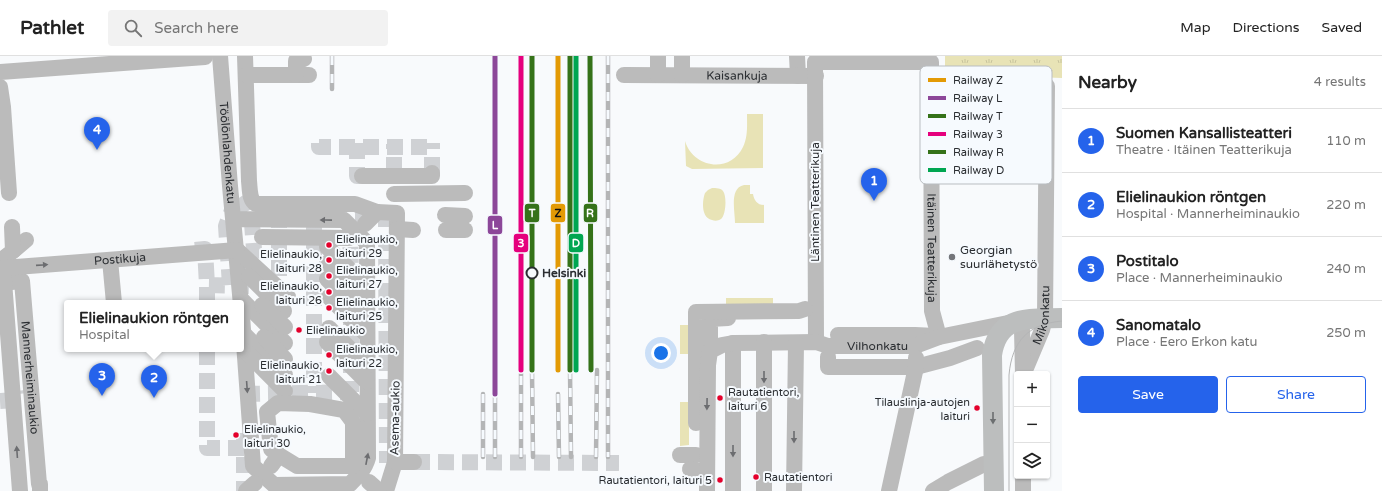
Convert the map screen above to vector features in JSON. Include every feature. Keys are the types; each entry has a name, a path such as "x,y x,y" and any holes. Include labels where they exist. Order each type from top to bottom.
{"main road":[{"name":"Vilhonkatu","path":"1013,322 1054,318"},
{"path":"994,491 992,355 995,341 999,334 1004,328 1013,322"}],"street":[{"path":"10,193 4,169 2,78 182,62 213,56"},
{"name":"Töölönlahdenkatu","path":"213,56 234,219 241,299"},
{"path":"245,56 255,78 250,114 251,198 254,203 355,204 377,212 394,212 394,174"},
{"path":"682,56 682,75"},
{"path":"798,56 798,76"},
{"path":"255,78 278,70 303,75 296,61 304,59"},
{"name":"Kaisankuja","path":"624,74 656,63 682,75 798,76 815,69 931,62"},
{"name":"Itäinen Teatterikuja","path":"931,62 931,66"},
{"name":"Läntinen Teatterikuja","path":"815,69 810,314 816,342"},
{"path":"362,176 394,174 432,176 432,172"},
{"name":"Itäinen Teatterikuja","path":"931,184 932,311 939,337"},
{"name":"Mikonkatu","path":"1025,371 1042,330 1054,318 1050,184"},
{"path":"394,194 465,193"},
{"path":"365,224 377,212"},
{"name":"Asema-aukio","path":"386,491 395,462 402,346 405,229 398,213 394,212"},
{"name":"Töölönlahdenkatu","path":"234,219 344,220 367,243 368,458 367,464 361,474 350,484 274,485 253,466 244,342"},
{"path":"446,223 465,223"},
{"path":"8,276 22,247 12,227"},
{"path":"262,237 350,238"},
{"path":"327,247 367,294"},
{"path":"237,257 286,304"},
{"name":"Postikuja","path":"8,276 105,260 237,257"},
{"path":"105,260 113,300"},
{"path":"327,263 367,294"},
{"name":"Mannerheiminaukio","path":"20,491 13,407 8,276 22,281 40,491"},
{"path":"327,279 367,319"},
{"path":"239,282 285,343"},
{"path":"329,297 367,350"},
{"path":"244,302 285,343"},
{"path":"697,477 698,372 696,312 716,310 784,310 799,311 810,314"},
{"path":"697,477 698,372 710,319 810,314"},
{"path":"244,317 285,343"},
{"name":"Vilhonkatu","path":"698,372 722,345 733,343 816,342 828,346 915,346 939,337 1013,322"},
{"name":"Mikonkatu","path":"1013,322 1022,330 1024,371"},
{"path":"244,334 285,375"},
{"path":"367,350 328,335 367,390"},
{"path":"764,342 764,491"},
{"path":"733,343 733,491"},
{"path":"794,491 796,343"},
{"path":"828,357 828,367 916,362 950,358 977,348"},
{"path":"245,351 285,391"},
{"path":"889,491 916,362"},
{"path":"329,376 367,414"},
{"path":"278,403 310,404 344,410 353,422 351,440 353,466 290,460 271,449 266,412 278,403"},
{"path":"13,407 33,491"},
{"path":"680,455 697,477"},
{"path":"395,462 414,462"},
{"path":"933,491 984,464"},
{"path":"1023,479 1023,491"}],"green space":[{"path":"945,56 1062,56 1062,78 1052,78 1052,66 945,66"},
{"path":"747,114 763,114 763,168 692,169 686,166 685,141 689,150 703,162 721,164 730,161 737,156 746,139"},
{"path":"750,185 750,194 753,194 758,203 764,205 764,223 735,223 735,195 739,187"},
{"path":"712,188 722,190 725,197 724,214 721,219 718,220 708,219 703,209 705,193"},
{"path":"726,298 773,298 773,309 726,309"},
{"path":"680,325 689,325 689,354 680,354"},
{"path":"680,402 689,402 689,445 680,446"}],"tunnel":[{"path":"319,143 319,147 432,147"},
{"path":"357,143 357,176 362,176"},
{"path":"432,143 432,173"},
{"path":"394,144 394,173"},
{"path":"236,200 252,223 256,276"},
{"path":"230,285 226,226 234,205"},
{"path":"279,300 279,218 292,218"},
{"path":"314,218 314,393"},
{"path":"331,218 386,218 387,463"},
{"path":"350,223 351,280"},
{"path":"195,250 205,249 207,285 253,286"},
{"path":"207,285 207,300"},
{"path":"351,309 351,392"},
{"path":"207,352 207,448 244,448"},
{"path":"0,401 18,400 17,391"},
{"path":"244,394 355,392"},
{"path":"244,433 244,491"},
{"path":"414,462 619,463"}],"tram line":[{"path":"1009,491 1009,375 1014,353 1018,344 1031,330 1050,323 1062,321"}],"railway":[{"path":"332,56 332,89"},
{"path":"608,56 608,457"},
{"path":"521,370 521,457"},
{"path":"532,370 533,457"},
{"path":"570,370 571,457"},
{"path":"596,457 597,370"},
{"path":"483,394 483,457"},
{"path":"495,394 495,457"},
{"path":"558,394 559,457"}],"rail line":[{"name":"L","path":"495,56 495,394"},
{"name":"3","path":"521,56 521,370"},
{"name":"T","path":"532,56 532,370"},
{"name":"Z","path":"558,56 558,370"},
{"name":"T","path":"570,56 570,370"},
{"name":"D","path":"576,56 576,370"},
{"name":"R","path":"590,56 591,370"}],"place":[{"name":"Sanomatalo","path":"97,150"},
{"name":"Suomen Kansallisteatteri","path":"874,201"},
{"name":"Elielinaukio, laituri 29","path":"329,245"},
{"name":"Georgian suurlähetystö","path":"952,257"},
{"name":"Elielinaukio, laituri 28","path":"329,260"},
{"name":"Helsinki","path":"532,273"},
{"name":"Elielinaukio, laituri 27","path":"329,276"},
{"name":"Elielinaukio, laituri 26","path":"329,292"},
{"name":"Elielinaukio, laituri 25","path":"329,308"},
{"name":"Elielinaukio","path":"299,330"},
{"name":"Elielinaukio, laituri 22","path":"329,355"},
{"name":"Elielinaukio, laituri 21","path":"329,371"},
{"name":"Postitalo","path":"102,396"},
{"name":"Elielinaukion röntgen","path":"154,398"},
{"name":"Rautatientori, laituri 6","path":"720,398"},
{"name":"Tilauslinja-autojen laituri","path":"977,408"},
{"name":"Elielinaukio, laituri 30","path":"236,435"},
{"name":"Rautatientori","path":"756,477"},
{"name":"Rautatientori, laituri 5","path":"720,480"}]}
